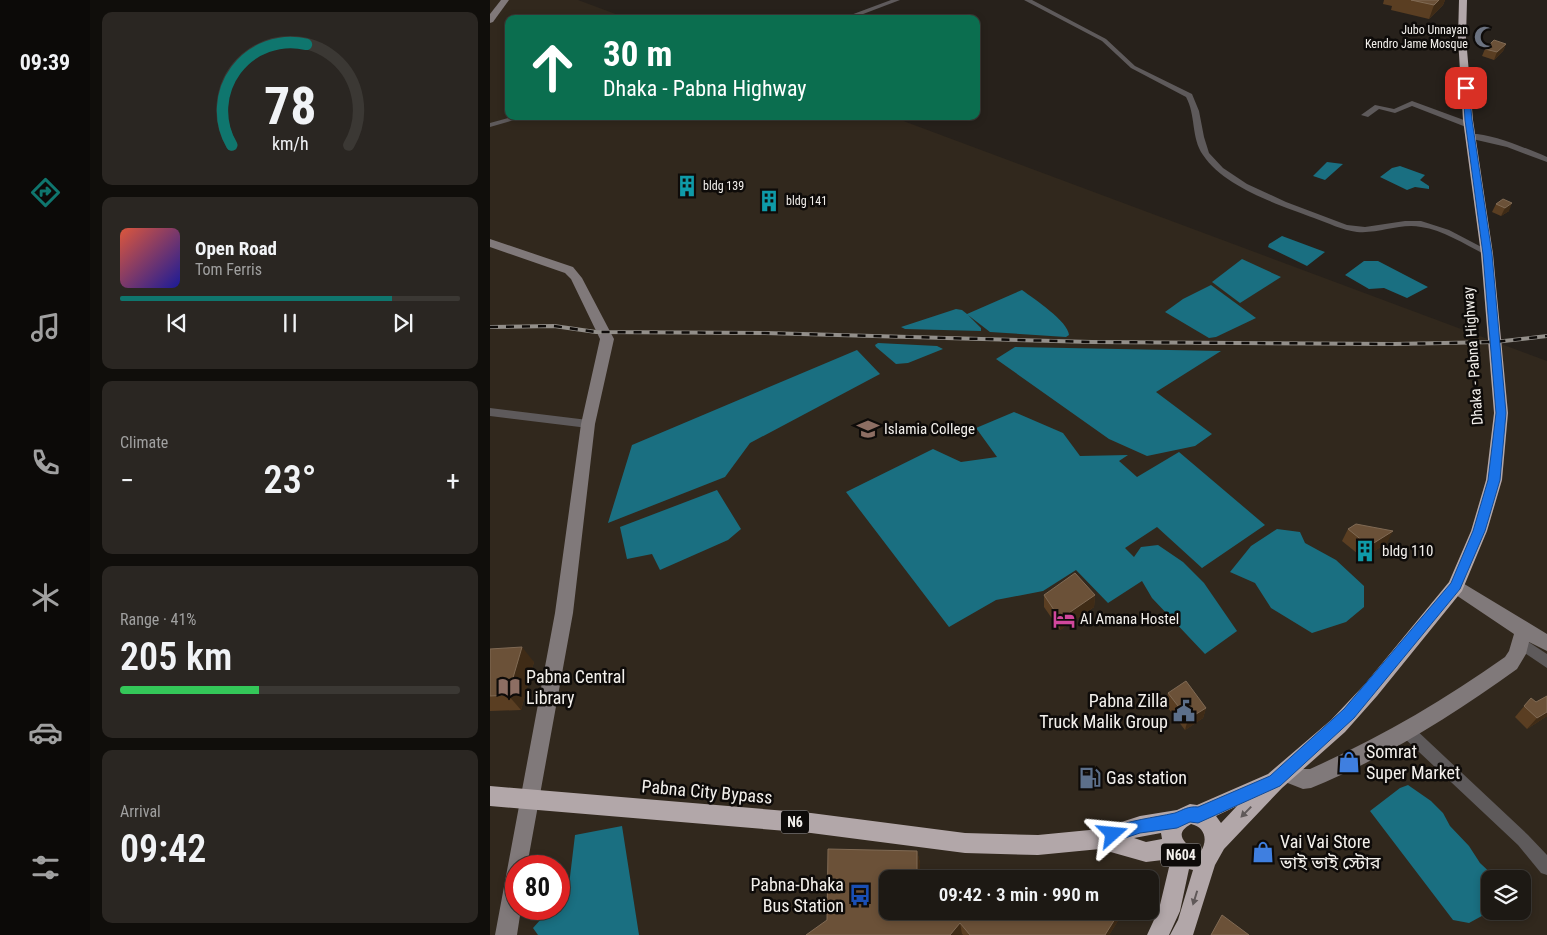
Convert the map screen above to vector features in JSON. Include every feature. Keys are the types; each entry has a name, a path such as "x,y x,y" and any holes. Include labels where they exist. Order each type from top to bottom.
{"highway":[{"name":"Dhaka - Pabna Highway","path":"1158,935 1179,924 1212,851 1281,777 1338,726 1364,698 1456,586 1479,531 1494,480 1501,413 1487,252 1470,131 1462,38 1463,0"},
{"name":"Dhaka - Pabna Highway","path":"1198,815 1281,777"},
{"name":"Pabna City Bypass","path":"490,796 528,801 811,823 965,844 1038,844 1100,839 1140,826 1177,820"},
{"name":"N604","path":"1190,814 1198,815 1214,830 1212,851 1196,861 1179,852 1172,834 1173,825 1177,820 1190,814"},
{"name":"Pabna City Bypass","path":"1100,839 1146,852 1179,852"},
{"name":"Dhaka - Pabna Highway","path":"1179,852 1179,924"}],"main road":[{"path":"490,20 505,0"},
{"path":"490,243 568,270 576,278 607,339 588,424 564,613 519,855"},
{"path":"1456,586 1523,637 1547,643"},
{"path":"1281,777 1311,778 1407,731 1511,663 1523,637"},
{"path":"506,935 508,920"}],"street":[{"path":"854,15 897,0"},
{"path":"1027,0 1104,40 1133,67 1189,96 1193,101 1200,139 1209,159 1233,179 1255,191 1346,227 1365,229 1411,222 1423,224 1487,252"},
{"path":"1364,115 1378,107 1395,111 1412,103 1486,138 1517,147 1547,160"},
{"path":"490,125 509,120"},
{"path":"490,412 588,424"},
{"path":"1523,637 1547,662"},
{"path":"1407,731 1524,840 1547,868"}],"shaded area":[{"path":"490,0 578,0 618,15 505,15 505,120 901,120 1547,361 1547,935 490,935"}],"water":[{"path":"1327,162 1343,164 1325,180 1313,176"},
{"path":"1400,166 1425,175 1420,180 1429,186 1429,189 1415,187 1407,190 1380,177 1392,168"},
{"path":"1282,236 1325,252 1307,266 1268,247 1269,244"},
{"path":"1242,259 1281,277 1240,303 1212,282"},
{"path":"1364,261 1378,261 1428,287 1407,298 1384,288 1369,289 1345,275"},
{"path":"1211,285 1256,318 1216,337 1209,338 1165,312 1183,299"},
{"path":"1022,290 1057,317 1067,329 1069,335 1066,337 990,332 968,315 981,328 981,331 905,329 901,327 956,309 962,310 967,314"},
{"path":"878,343 937,346 943,349 908,363 896,364 876,347 875,345"},
{"path":"1015,347 1221,351 1156,392 1212,434 1195,446 1147,456 1109,439 996,359"},
{"path":"857,350 880,374 750,443 725,477 608,523 632,445"},
{"path":"1014,412 1063,433 1080,456 1128,455 1119,461 1137,477 1179,452 1265,525 1202,568 1157,527 1125,548 1134,557 1141,547 1158,545 1183,562 1204,583 1237,631 1205,654 1152,598 1142,581 1108,603 1076,570 1043,591 996,600 949,627 846,492 933,449 961,462 997,457 976,428"},
{"path":"717,490 741,529 728,540 660,570 652,554 627,559 620,527"},
{"path":"1277,529 1300,532 1305,543 1336,560 1364,586 1364,607 1346,622 1312,633 1271,608 1255,583 1230,572 1251,546"},
{"path":"1408,785 1431,801 1443,813 1450,826 1469,846 1480,863 1487,870 1481,870 1481,916 1469,923 1453,920 1370,811 1400,788"},
{"path":"622,826 639,935 538,935 533,928 540,920 570,920 570,877 575,835"}],"building":[{"path":"1411,0 1439,0 1434,5"},
{"path":"1494,40 1506,44 1497,52 1485,49"},
{"path":"1503,199 1512,203 1505,208 1496,204"},
{"path":"1356,524 1393,531 1369,546 1348,529"},
{"path":"1075,573 1095,595 1060,619 1044,595"},
{"path":"522,647 508,695 490,696 490,649"},
{"path":"1186,681 1206,708 1188,719 1168,693"},
{"path":"1547,696 1547,712 1537,718 1524,706 1531,698 1536,702"},
{"path":"828,849 917,851 917,870 879,870 879,920 1114,920 1105,935 970,935 960,923 950,935 806,935 827,920"},
{"path":"1222,915 1249,935 1211,935"}],"railway":[{"path":"490,327 554,326 596,332 765,333 1092,342 1394,344 1495,342 1547,336"}],"place":[{"name":"Jubo Unnayan Kendro Jame Mosque","path":"1485,37"},
{"name":"bldg 139","path":"687,186"},
{"name":"bldg 141","path":"769,201"},
{"name":"Islamia College","path":"868,429"},
{"name":"bldg 110","path":"1365,551"},
{"name":"Al Amana Hostel","path":"1064,619"},
{"name":"Pabna Central Library","path":"509,687"},
{"name":"Pabna Zilla Truck Malik Group","path":"1184,711"},
{"name":"Somrat Super Market","path":"1349,762"},
{"name":"Gas station","path":"1090,778"},
{"name":"Vai Vai Store ভাই ভাই স্টোর","path":"1263,852"},
{"name":"Pabna-Dhaka Bus Station","path":"860,895"}],"route":[{"path":"1113,834 1140,826 1177,820 1190,814 1198,815 1230,799 1275,781 1338,726 1456,586 1479,531 1494,480 1501,413 1487,254 1468,120 1466,88"}]}
